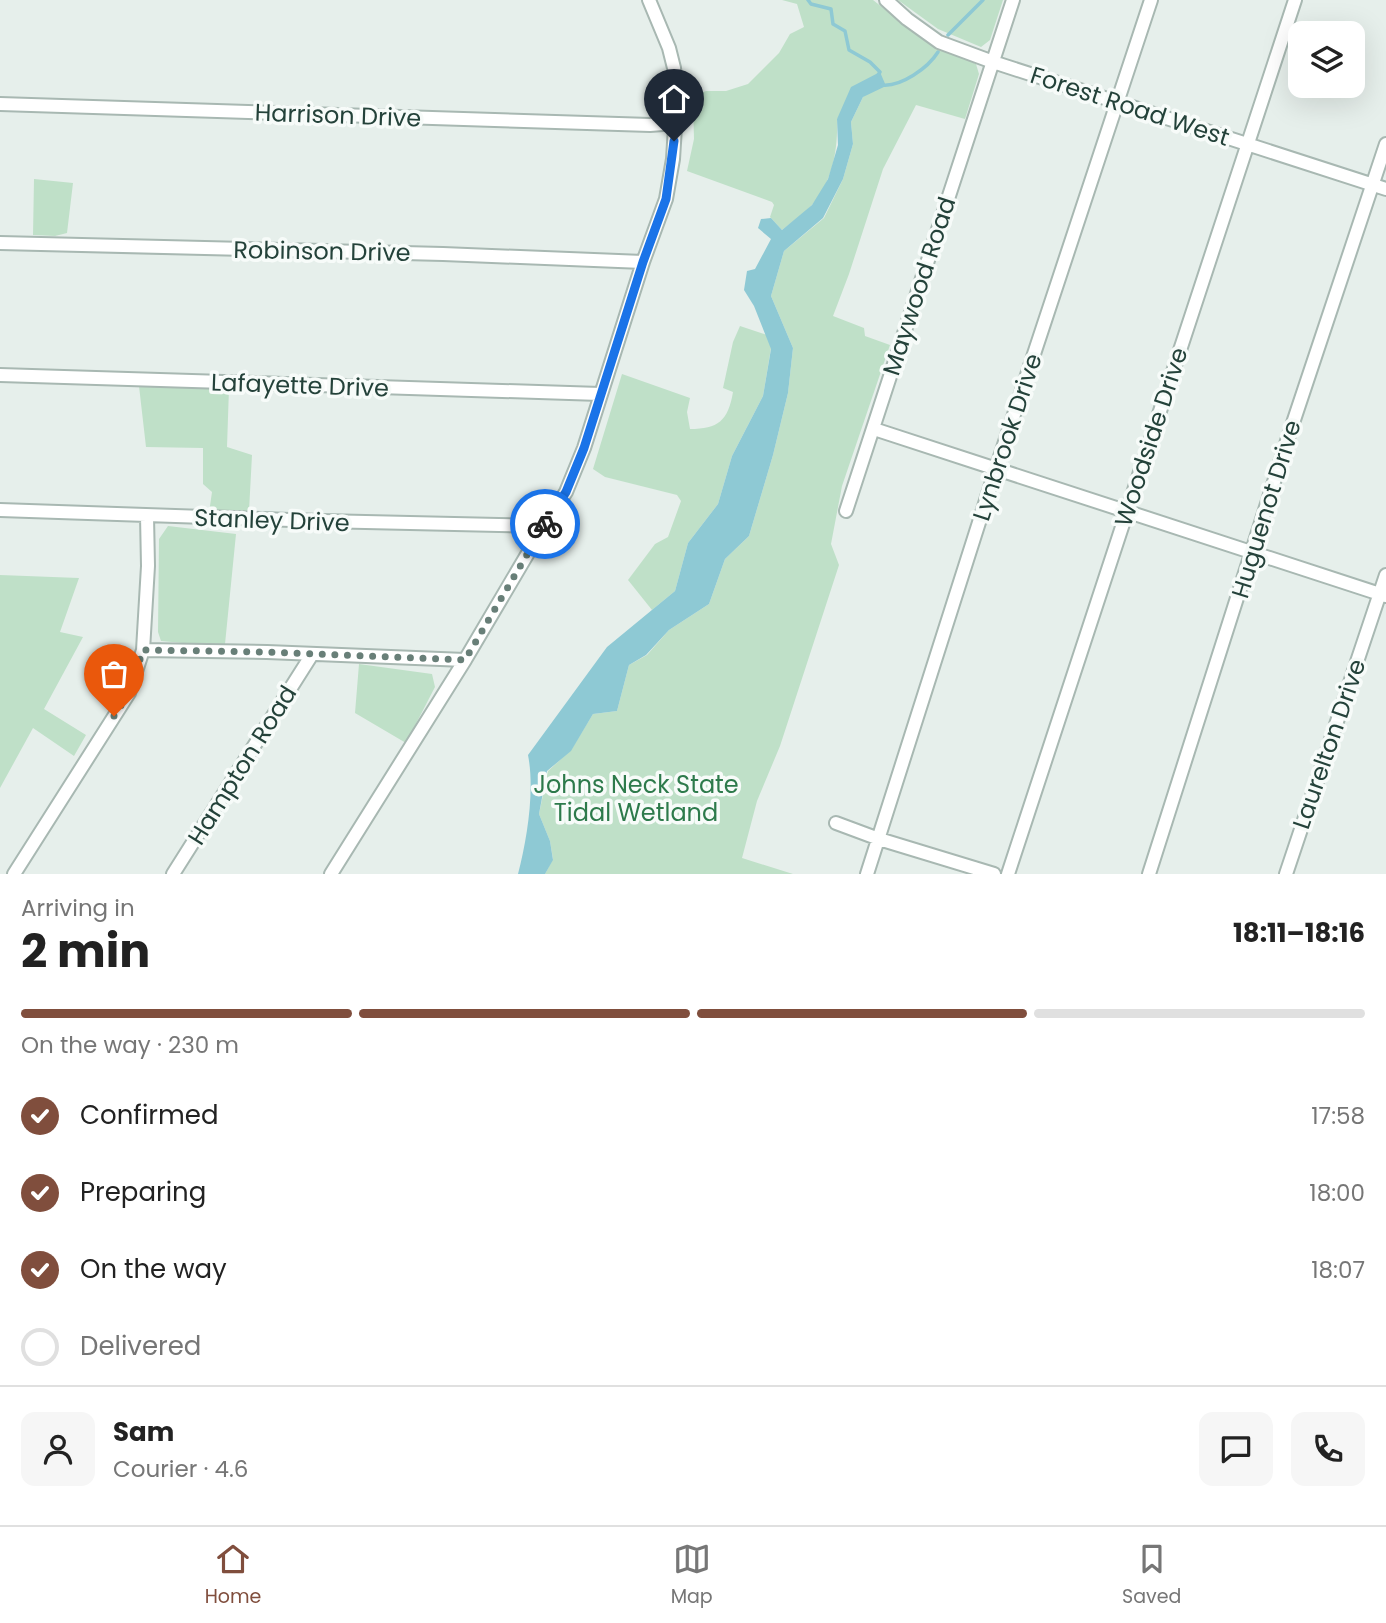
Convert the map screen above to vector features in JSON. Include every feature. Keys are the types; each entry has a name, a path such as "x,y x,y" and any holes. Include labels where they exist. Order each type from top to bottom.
{"street":[{"path":"331,874 566,492 584,448 643,262 666,199 673,159 677,95 674,68 669,48 649,0"},
{"name":"Forest Road West","path":"886,0 939,42 1386,190"},
{"name":"Maywood Road","path":"846,511 1013,0"},
{"name":"Lynbrook Drive","path":"867,874 996,469 1151,0"},
{"name":"Woodside Drive","path":"1008,874 1295,0"},
{"name":"Harrison Drive","path":"0,104 650,125 676,123"},
{"name":"Huguenot Drive","path":"1149,874 1283,453 1386,144"},
{"name":"Robinson Drive","path":"0,243 643,262"},
{"name":"Lafayette Drive","path":"0,375 600,394"},
{"path":"874,429 1383,595"},
{"name":"Stanley Drive","path":"0,510 544,526"},
{"path":"14,874 129,693 143,650 148,566 147,516"},
{"name":"Laurelton Drive","path":"1286,874 1383,595 1386,575"},
{"path":"143,650 465,660"},
{"name":"Hampton Road","path":"173,874 311,656"},
{"path":"836,823 993,874"}],"green space":[{"name":"Johns Neck State Tidal Wetland","path":"782,0 873,0 925,41 976,64 979,74 965,119 916,105 883,169 833,316 864,328 865,336 890,345 842,486 831,544 839,565 780,746 757,801 742,858 793,874 545,874 553,859 550,841 539,814 548,771 571,750 593,714 617,711 629,665 647,655 669,630 709,604 725,559 749,536 788,393 793,348 771,296 784,251 824,218 843,179 853,144 851,122 863,97 880,72 837,119 833,164 819,196 805,212 782,230 770,217 774,205 772,202 687,171 694,139 693,102 698,94 706,91 726,91 748,84 779,53 790,34 804,27 797,4"},
{"path":"898,0 1003,0 990,40 981,47 938,29"},
{"path":"34,179 73,183 67,233 55,236 33,235"},
{"path":"740,326 767,335 771,348 763,396 732,456 718,504 688,543 675,591 652,610 628,580 655,544 668,537 681,501 677,495 605,477 593,469 622,374 690,398 687,412 690,429 715,425 725,416 731,402 733,392 723,388 733,342"},
{"path":"139,386 229,388 227,447 252,455 249,511 209,513 212,492 203,484 203,448 146,447"},
{"path":"168,526 236,534 225,644 161,641 158,632 159,539"},
{"path":"0,575 79,578 60,632 83,637 44,709 86,735 74,756 33,728 0,788"},
{"path":"359,664 432,674 435,687 406,743 355,713"}],"water":[{"path":"880,72 886,86 863,97 851,122 853,144 843,179 823,218 784,251 771,296 793,348 788,393 749,536 725,559 709,604 669,630 646,655 629,665 617,711 593,714 571,751 547,771 539,814 550,841 553,860 545,874 518,874 529,815 531,784 528,755 607,647 675,591 688,543 718,504 732,456 763,396 771,349 754,306 744,290 747,271 755,269 771,239 758,228 761,219 771,218 782,230 812,205 828,179 838,145 837,119 851,87"}],"waterway":[{"path":"808,0 811,4 831,9 833,24 845,31 849,50 870,62 880,72 878,75"},
{"path":"948,35 983,0"},
{"path":"882,85 905,80 928,64 938,52"}],"way so far":[{"path":"114,716 129,693 143,650 465,660 545,524"}],"route":[{"path":"545,524 566,492 584,448 643,262 666,199 674,141"}]}
